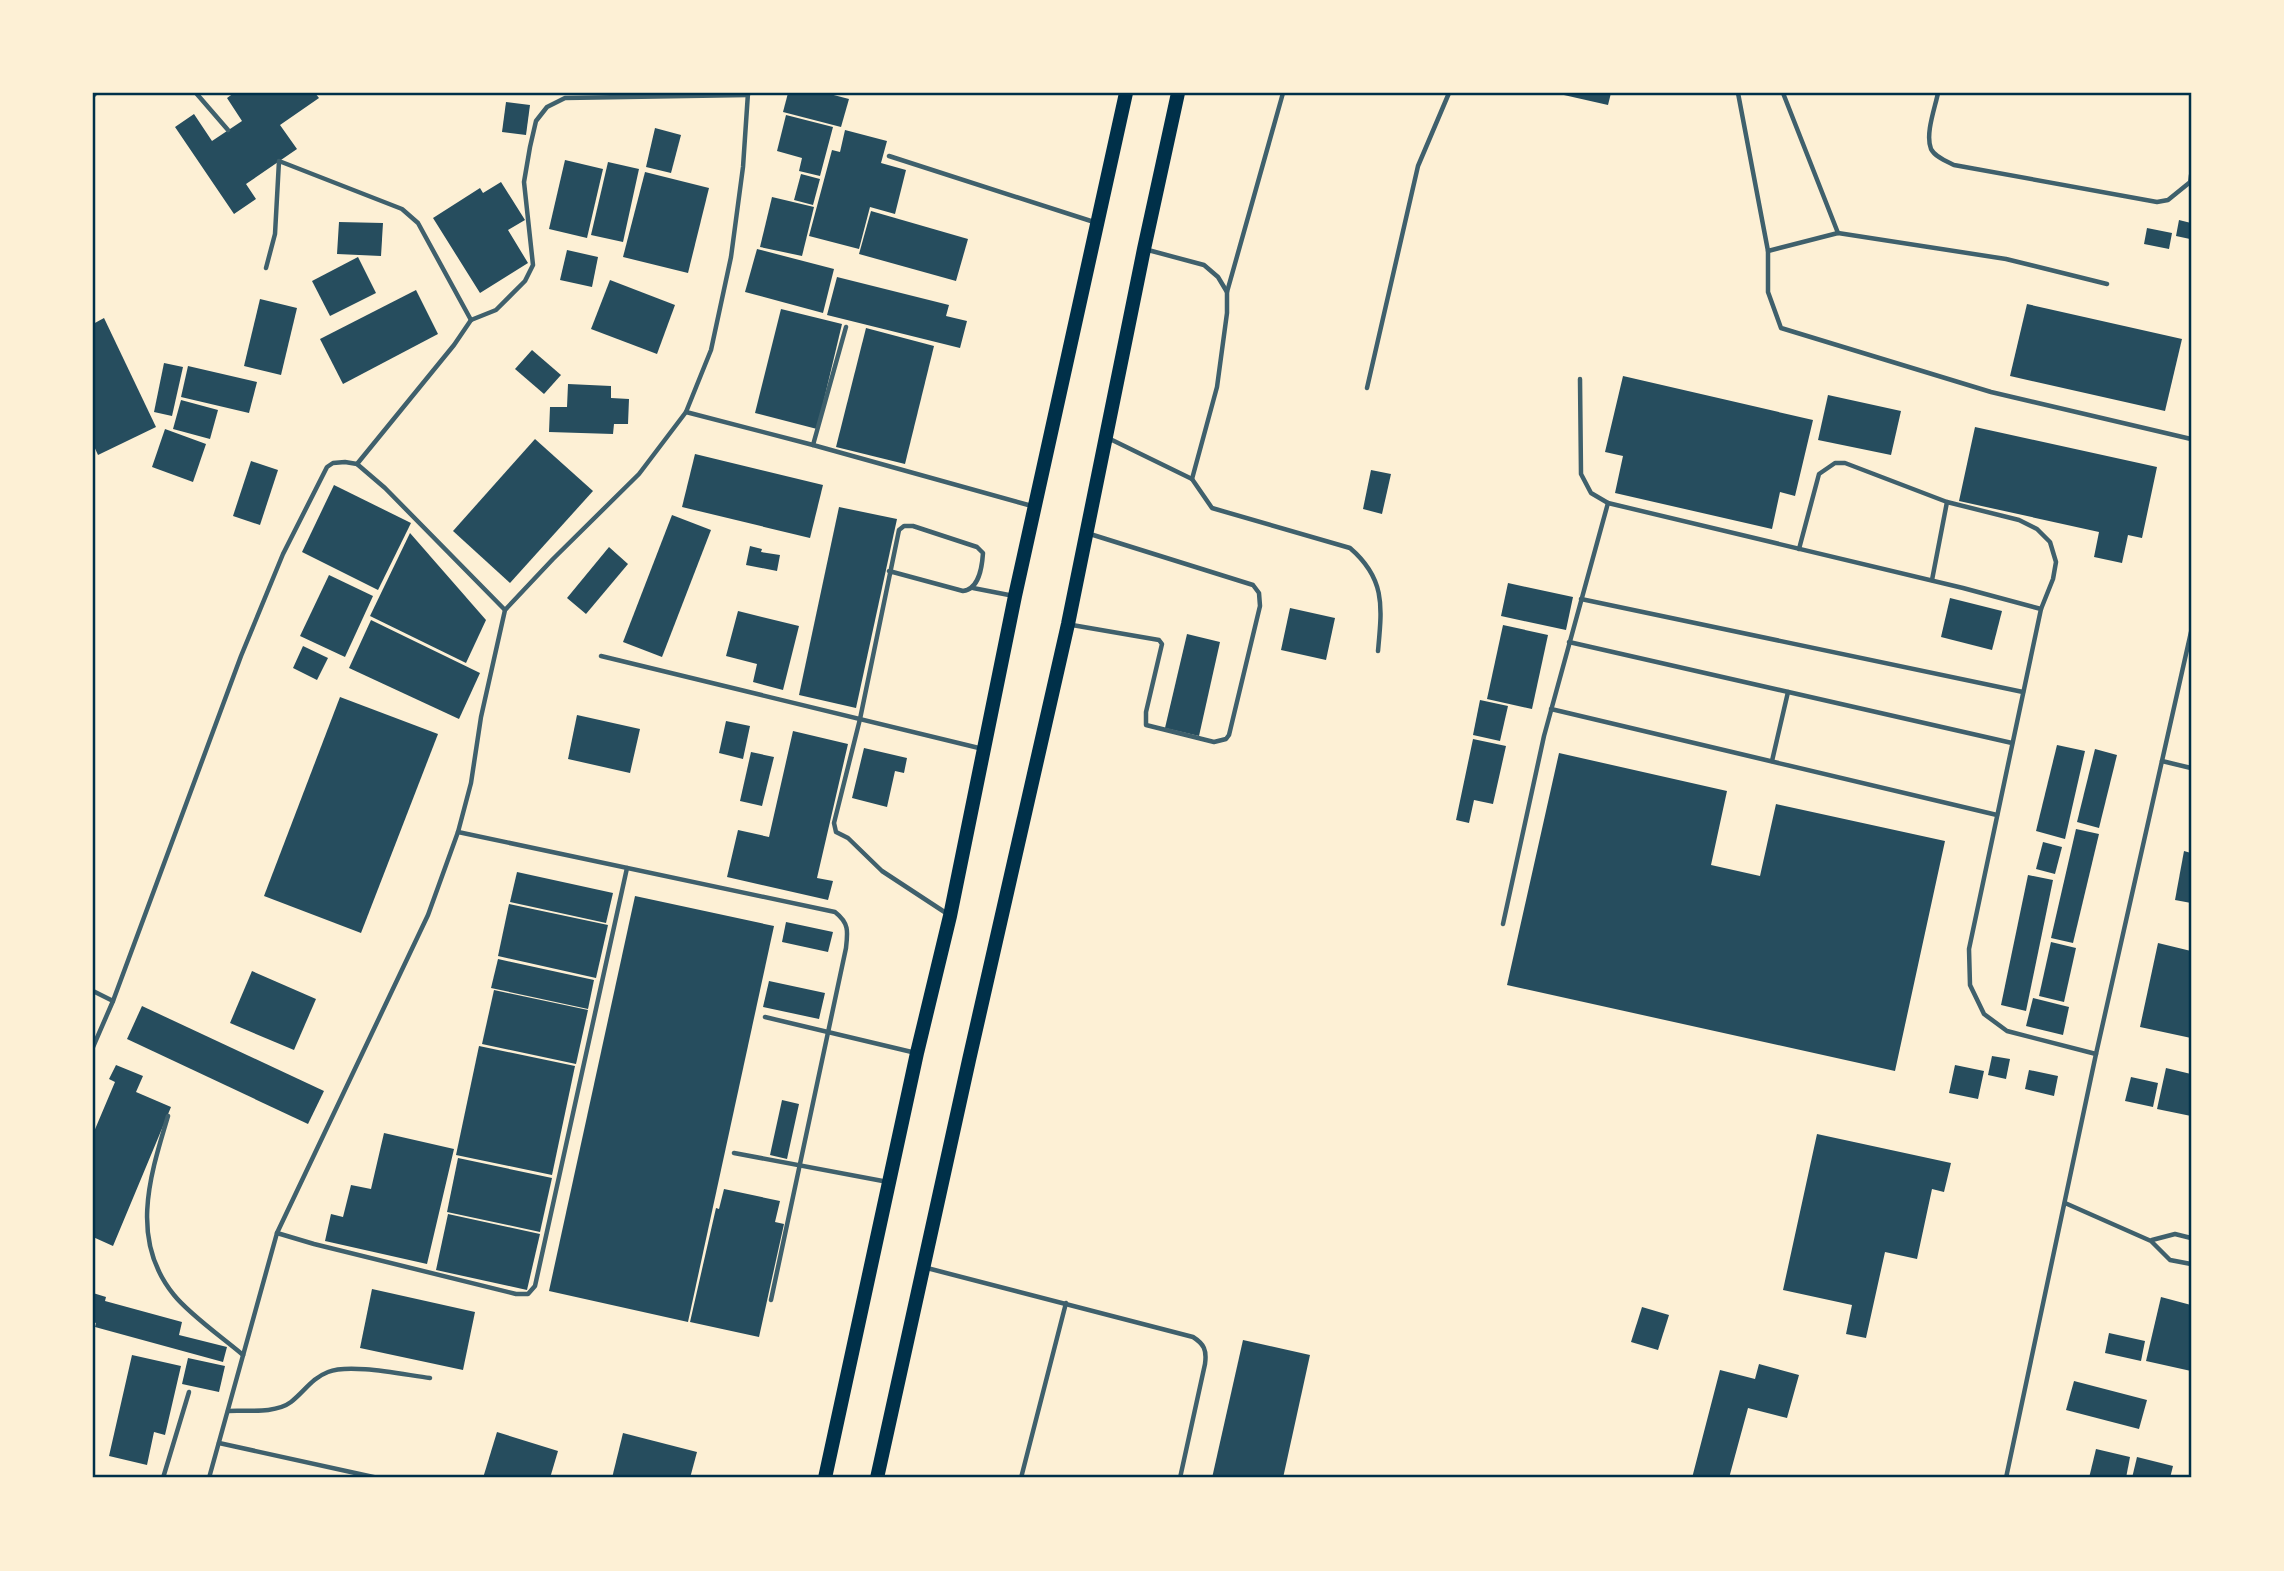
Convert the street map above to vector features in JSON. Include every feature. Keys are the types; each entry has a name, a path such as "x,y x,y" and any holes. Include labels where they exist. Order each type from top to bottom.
{"main road":[{"path":"825,1478 917,1053 950,916 1015,596 1126,93"},
{"path":"877,1478 1068,624 1178,93"}],"lane":[{"path":"195,93 228,130"},
{"path":"1192,479 1217,387 1227,313 1227,292 1283,93"},
{"path":"1367,388 1418,166 1449,93"},
{"path":"1738,93 1768,251 1768,292 1781,328 1991,392 2191,439"},
{"path":"1783,93 1838,233"},
{"path":"1938,93 1930,134 1931,148 1939,158 1954,165 2157,202 2168,200 2190,183 2191,175"},
{"path":"209,1478 277,1233 428,915 458,831 471,783 481,718 505,610 639,474 687,412 711,350 732,257 743,167 748,94 565,98 547,107 536,121 524,182 533,265 525,282 496,310 471,320 454,345 357,464"},
{"path":"889,156 1098,223"},
{"path":"266,268 275,234 279,161 402,209 411,215 418,223 471,320"},
{"path":"1768,251 1838,233 2006,259 2107,284"},
{"path":"1144,249 1203,265 1218,277 1227,292"},
{"path":"813,445 846,327"},
{"path":"1580,379 1581,474 1591,493 1608,503 1932,580 2041,609"},
{"path":"687,412 1036,508"},
{"path":"1106,437 1192,479 1212,508 1350,548 1366,562 1378,587 1381,615 1378,651"},
{"path":"93,1047 113,1001 241,656 283,554 327,467 332,463 357,464 385,488 505,610"},
{"path":"1799,549 1819,474 1835,463 1845,463 1947,502 2019,520 2037,529 2050,542 2056,562 2053,579 2041,609 1969,949 1970,985 1984,1014 2007,1031 2096,1054"},
{"path":"1932,580 1947,502"},
{"path":"1503,925 1551,709 1608,503"},
{"path":"950,916 882,871 848,838 836,832 834,823 860,719 899,530 904,526 914,526 981,550 983,557 973,588"},
{"path":"1068,624 1159,640 1162,644 1146,712 1146,725 1214,742 1226,739 1229,735 1260,606 1259,593 1253,585 1085,533"},
{"path":"889,571 962,591 973,588 1015,596"},
{"path":"1581,599 2023,692"},
{"path":"2006,1478 2096,1054 2191,632"},
{"path":"1569,642 2012,743"},
{"path":"601,656 984,750"},
{"path":"1772,761 1788,692"},
{"path":"1551,709 1997,815"},
{"path":"2162,761 2191,768"},
{"path":"458,831 835,912 845,919 849,929 771,1300"},
{"path":"277,1233 516,1294 528,1294 535,1286 626,868"},
{"path":"93,991 113,1001"},
{"path":"765,1017 917,1053"},
{"path":"167,1116 152,1168 145,1218 150,1247 159,1273 175,1297 243,1355"},
{"path":"734,1153 889,1182"},
{"path":"2065,1203 2151,1241 2170,1259 2191,1264"},
{"path":"2151,1241 2175,1234 2191,1238"},
{"path":"923,1267 1193,1336 1203,1343 1205,1364 1180,1478"},
{"path":"1021,1478 1066,1303"},
{"path":"228,1411 282,1407 291,1402 312,1381 328,1372 343,1368 430,1378"},
{"path":"163,1478 189,1392"},
{"path":"219,1443 378,1478"}],"building":[{"path":"234,93 315,93 319,98 280,125 297,149 246,184 256,199 234,214 175,127 194,114 212,141 242,121 227,98"},
{"path":"788,93 826,93 849,99 841,127 783,112"},
{"path":"1555,93 1611,93 1608,105"},
{"path":"506,102 530,105 526,135 502,132"},
{"path":"786,115 833,127 820,176 799,171 802,158 777,151"},
{"path":"655,128 681,135 671,173 646,167"},
{"path":"845,130 887,141 881,163 906,170 895,214 870,207 859,249 809,236 832,150 840,152"},
{"path":"565,160 603,169 587,238 549,229"},
{"path":"608,162 639,169 623,242 591,235"},
{"path":"645,172 709,188 688,273 623,257"},
{"path":"801,174 820,179 813,205 794,200"},
{"path":"501,182 525,220 508,230 528,263 480,293 433,218 480,188 483,193"},
{"path":"772,197 814,207 802,256 760,247"},
{"path":"871,211 968,239 956,281 859,254"},
{"path":"2179,220 2191,223 2190,239 2176,236"},
{"path":"339,222 383,223 381,256 337,254"},
{"path":"2147,228 2172,233 2169,249 2144,244"},
{"path":"757,249 834,269 823,313 745,292"},
{"path":"567,250 598,257 592,287 560,280"},
{"path":"358,257 376,293 330,316 312,281"},
{"path":"837,277 949,305 946,316 967,321 960,348 827,315"},
{"path":"610,280 675,305 657,354 591,329"},
{"path":"416,290 438,334 343,384 320,339"},
{"path":"260,299 297,308 281,375 244,366"},
{"path":"2027,304 2182,339 2165,411 2010,376"},
{"path":"781,309 842,324 817,429 755,413"},
{"path":"104,318 156,427 98,455 93,444 93,324"},
{"path":"866,328 934,346 905,464 836,447"},
{"path":"532,350 561,375 544,394 515,369"},
{"path":"164,363 183,367 172,416 154,412"},
{"path":"188,366 257,382 249,413 181,397"},
{"path":"1623,376 1813,420 1795,496 1780,492 1772,529 1615,493 1623,456 1605,452"},
{"path":"568,384 611,386 611,398 629,399 628,424 614,424 613,434 549,432 550,407 567,407"},
{"path":"1828,395 1901,411 1891,455 1818,440"},
{"path":"181,400 218,410 210,439 173,429"},
{"path":"1975,427 2157,467 2142,538 2128,535 2122,563 2094,557 2099,532 1959,501"},
{"path":"165,429 206,444 193,482 152,467"},
{"path":"535,439 593,491 510,583 453,531"},
{"path":"695,454 823,485 810,538 682,507"},
{"path":"251,461 278,470 260,525 233,516"},
{"path":"1371,470 1391,474 1382,514 1363,509"},
{"path":"334,485 411,523 378,590 302,552"},
{"path":"839,507 897,519 856,708 799,695"},
{"path":"672,515 711,530 662,657 623,642"},
{"path":"410,533 486,620 466,663 370,616"},
{"path":"750,546 762,549 761,552 780,555 777,571 746,565"},
{"path":"609,547 628,564 586,614 567,598"},
{"path":"329,575 373,596 345,657 300,636"},
{"path":"1508,583 1573,597 1566,630 1501,616"},
{"path":"1950,598 2002,611 1992,650 1941,637"},
{"path":"1290,608 1335,618 1326,660 1281,650"},
{"path":"738,611 799,626 783,690 753,682 757,664 726,656"},
{"path":"371,620 480,673 459,719 349,668"},
{"path":"1503,625 1548,635 1532,709 1487,699"},
{"path":"1187,634 1220,642 1199,736 1165,728"},
{"path":"303,646 328,658 317,680 293,668"},
{"path":"340,697 438,734 361,933 264,896"},
{"path":"1480,700 1508,706 1500,741 1473,735"},
{"path":"577,715 640,729 630,773 568,759"},
{"path":"726,721 750,726 743,759 719,753"},
{"path":"793,731 848,744 817,878 833,881 828,900 727,877 738,830 769,837"},
{"path":"1473,739 1506,746 1493,804 1474,800 1469,823 1456,820"},
{"path":"2057,745 2085,751 2065,839 2036,831"},
{"path":"864,748 907,758 904,773 895,771 887,807 852,798"},
{"path":"2095,749 2117,755 2099,828 2077,822"},
{"path":"751,752 774,757 762,806 740,801"},
{"path":"1559,753 1727,791 1711,865 1760,876 1776,804 1945,841 1895,1071 1507,985"},
{"path":"2076,829 2099,834 2073,943 2051,938"},
{"path":"2043,842 2062,847 2055,874 2036,869"},
{"path":"2184,851 2191,853 2191,903 2175,900"},
{"path":"517,872 613,893 606,923 510,902"},
{"path":"2028,875 2053,880 2026,1011 2001,1005"},
{"path":"635,896 774,926 688,1322 549,1291"},
{"path":"509,904 608,925 596,978 498,956"},
{"path":"786,922 833,932 828,952 782,942"},
{"path":"2051,942 2076,948 2064,1002 2039,996"},
{"path":"2158,943 2191,951 2191,1038 2140,1027"},
{"path":"498,959 594,980 588,1009 491,988"},
{"path":"252,971 316,999 294,1050 230,1023"},
{"path":"769,981 825,993 819,1019 763,1007"},
{"path":"494,990 588,1010 576,1064 482,1044"},
{"path":"2033,998 2069,1007 2063,1035 2026,1026"},
{"path":"142,1006 324,1091 308,1124 127,1039"},
{"path":"479,1046 575,1066 552,1175 456,1155"},
{"path":"1992,1056 2010,1059 2006,1079 1988,1075"},
{"path":"116,1065 143,1076 136,1092 171,1107 113,1246 93,1237 93,1134 115,1082 109,1079"},
{"path":"1955,1065 1984,1071 1978,1099 1949,1093"},
{"path":"2166,1068 2191,1074 2191,1116 2157,1109"},
{"path":"2029,1070 2058,1076 2054,1096 2025,1089"},
{"path":"2131,1077 2158,1083 2153,1107 2125,1101"},
{"path":"782,1100 799,1104 787,1159 770,1155"},
{"path":"384,1133 454,1149 427,1264 325,1241 331,1214 343,1217 351,1185 371,1189"},
{"path":"1817,1134 1951,1163 1944,1192 1932,1189 1917,1259 1885,1252 1866,1338 1846,1334 1852,1305 1783,1290"},
{"path":"458,1158 552,1178 540,1232 447,1212"},
{"path":"724,1189 780,1201 775,1222 784,1224 759,1337 690,1322 716,1208 719,1209"},
{"path":"448,1214 540,1234 527,1290 436,1270"},
{"path":"372,1289 475,1312 463,1370 360,1348"},
{"path":"93,1293 106,1297 105,1301 182,1322 179,1335 227,1347 223,1362 95,1327"},
{"path":"2161,1297 2191,1305 2191,1371 2146,1361"},
{"path":"1642,1307 1669,1315 1658,1350 1631,1342"},
{"path":"2109,1333 2145,1341 2141,1361 2105,1353"},
{"path":"1243,1340 1310,1355 1283,1478 1212,1478"},
{"path":"132,1355 181,1366 165,1435 154,1432 147,1465 109,1456"},
{"path":"188,1358 225,1366 219,1392 182,1384"},
{"path":"1759,1364 1799,1375 1787,1418 1748,1408 1729,1478 1692,1478 1720,1370 1755,1379"},
{"path":"2074,1381 2147,1400 2139,1429 2066,1410"},
{"path":"497,1432 558,1451 550,1478 483,1478"},
{"path":"623,1433 697,1452 690,1478 612,1478"},
{"path":"2096,1449 2130,1457 2126,1478 2089,1478"},
{"path":"2137,1457 2173,1466 2170,1478 2132,1478"}]}
